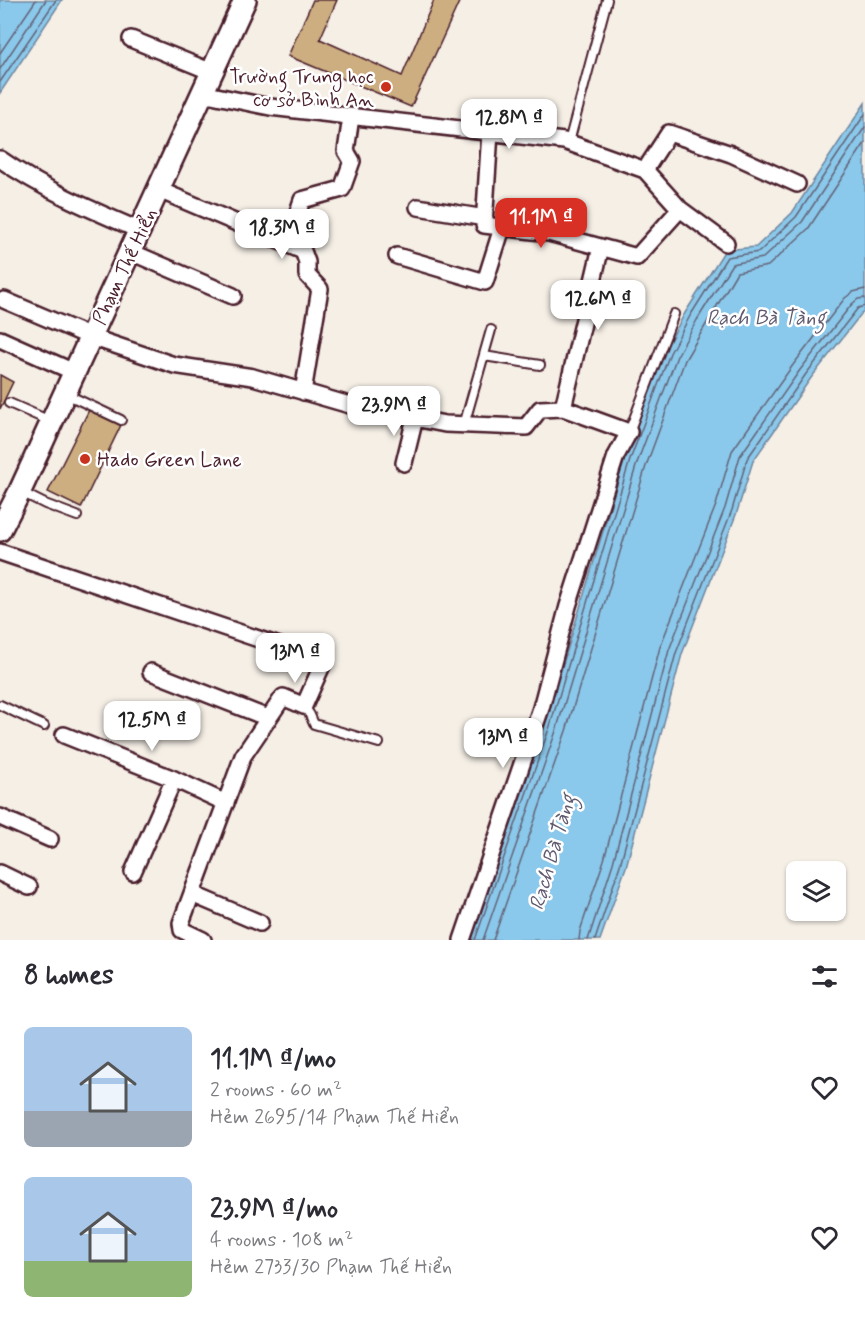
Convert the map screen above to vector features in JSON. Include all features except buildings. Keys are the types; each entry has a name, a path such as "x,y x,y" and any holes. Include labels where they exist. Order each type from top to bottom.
{"main road":[{"name":"Phạm Thế Hiển","path":"0,530 20,492 246,0"}],"street":[{"path":"131,39 212,72"},
{"path":"202,93 270,107 569,142 645,170 680,209 726,243"},
{"path":"287,244 302,200 342,189 352,161 346,151 351,117"},
{"path":"490,132 484,225 549,233 637,257 680,209"},
{"path":"645,170 669,133 731,154 797,184"},
{"path":"0,159 60,195 141,231"},
{"path":"159,190 303,251 307,262 307,275 320,288 303,392"},
{"path":"418,207 485,218"},
{"path":"397,256 485,282 502,228"},
{"path":"563,408 601,247"},
{"path":"131,252 233,296"},
{"path":"4,300 91,337 174,365 253,377 353,406 445,424 526,427 540,409 563,408 629,432 616,456 568,606 541,708 462,940"},
{"path":"0,339 74,372"},
{"path":"404,463 415,418"},
{"path":"0,552 324,661 304,706 282,697 243,756 181,923 182,930 203,940"},
{"path":"152,672 268,718"},
{"path":"64,735 174,778 226,803"},
{"path":"133,872 174,778"},
{"path":"0,817 50,839"},
{"path":"0,873 29,887"},
{"path":"192,894 260,923"}],"lane":[{"path":"569,142 607,0"},
{"path":"629,432 674,314"},
{"path":"464,425 491,330"},
{"path":"484,356 540,365"},
{"path":"64,393 122,420"},
{"path":"9,403 51,422"},
{"path":"20,492 77,516"},
{"path":"0,705 44,726"},
{"path":"304,706 314,724 379,743"}],"water":[{"path":"0,0 62,0 0,93"},
{"name":"Rạch Bà Tàng","path":"865,103 865,309 811,378 753,461 737,512 682,654 626,867 600,940 469,940 545,724 625,458 665,350 685,313 725,250 756,247 792,213"}],"place":[{"name":"Trường Trung học cơ sở Bình An","path":"386,87"},
{"name":"Hado Green Lane","path":"85,459"}]}
